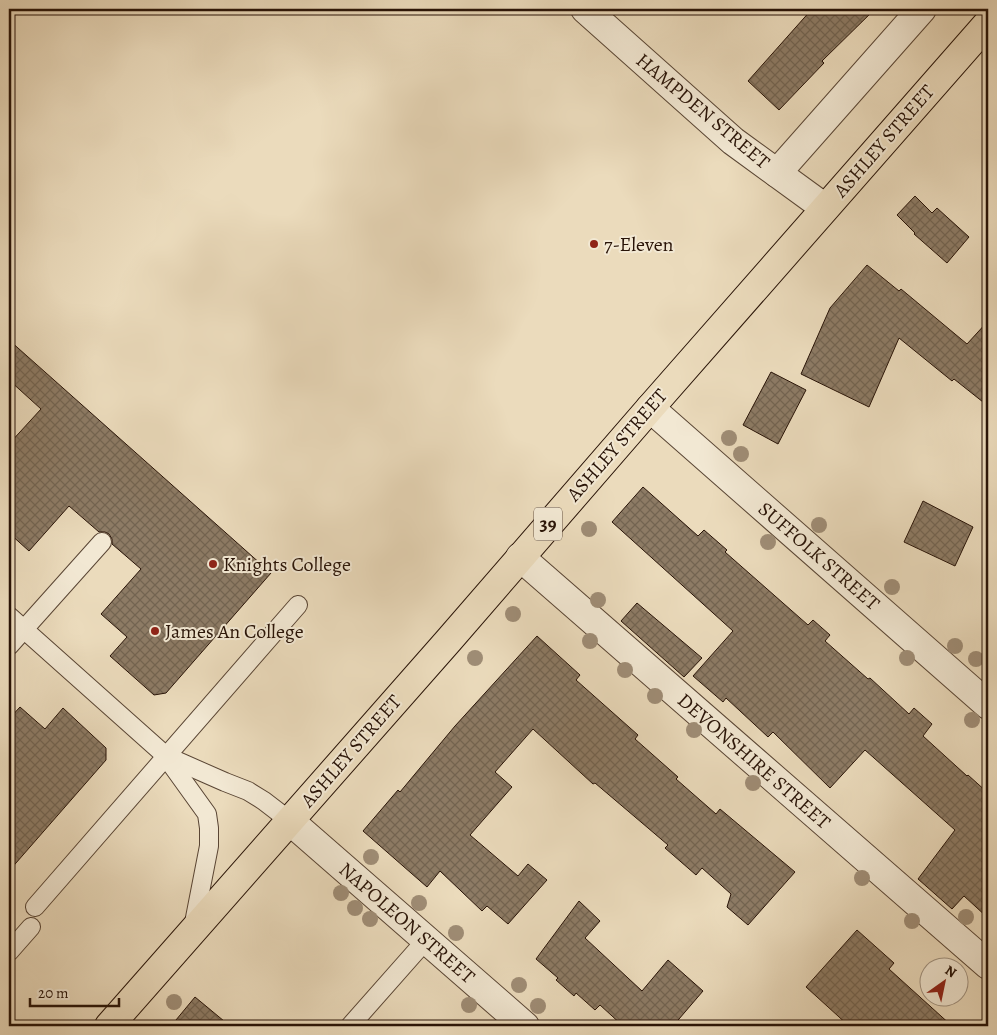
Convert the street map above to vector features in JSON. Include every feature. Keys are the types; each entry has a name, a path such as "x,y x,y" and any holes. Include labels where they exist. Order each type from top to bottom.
{"main road":[{"name":"ASHLEY STREET","path":"109,1026 988,23"}],"street":[{"name":"HAMPDEN STREET","path":"585,9 724,133 825,208"},
{"path":"777,173 922,9"},
{"name":"SUFFOLK STREET","path":"650,408 988,705"},
{"name":"DEVONSHIRE STREET","path":"520,557 988,966"},
{"name":"NAPOLEON STREET","path":"290,821 525,1026"}],"lane":[{"path":"9,646 102,542"},
{"path":"35,907 298,605"},
{"path":"9,616 166,756 207,814 209,846 192,933"},
{"path":"166,756 248,791 290,821"},
{"path":"9,952 31,927"},
{"path":"350,1026 426,940"}],"building":[{"path":"812,9 875,9 822,61 824,63 779,110 748,81"},
{"path":"915,196 932,213 937,208 969,237 947,263 914,234 897,215"},
{"path":"867,265 899,291 901,289 967,344 988,321 988,406 954,379 952,381 899,338 869,407 801,374 830,308"},
{"path":"9,340 271,573 166,693 154,695 110,656 127,637 101,614 141,569 112,544 109,534 99,532 69,506 29,551 9,533 9,444 41,409 9,380"},
{"path":"771,372 806,390 778,444 743,425"},
{"path":"643,487 698,536 704,530 727,550 725,552 808,625 813,620 830,635 825,641 868,679 870,678 909,714 914,708 932,724 923,736 988,793 988,918 964,896 952,909 918,879 955,830 865,750 830,788 773,732 768,737 726,698 723,702 693,676 733,631 612,522"},
{"path":"923,501 973,527 955,566 904,542"},
{"path":"637,603 702,658 684,677 621,621"},
{"path":"537,636 580,675 576,680 638,735 635,739 678,777 676,779 716,814 720,809 795,872 748,925 727,907 731,894 702,868 696,875 665,848 668,845 595,783 593,784 533,729 495,772 512,787 470,835 518,876 528,864 547,880 508,924 487,906 482,911 440,871 427,887 363,831 398,790 400,792 455,726"},
{"path":"20,707 45,729 63,708 106,748 106,760 9,871 9,719"},
{"path":"579,901 600,921 585,938 642,991 668,960 703,991 673,1026 623,1026 600,1005 595,1010 576,993 574,996 556,980 558,978 536,959"},
{"path":"857,930 894,963 889,969 920,997 920,1008 932,1008 952,1026 849,1026 806,987"},
{"path":"195,997 230,1026 171,1026"}],"place":[{"name":"7-Eleven","path":"594,244"},
{"name":"Knights College","path":"213,564"},
{"name":"James An College","path":"155,631"}]}
